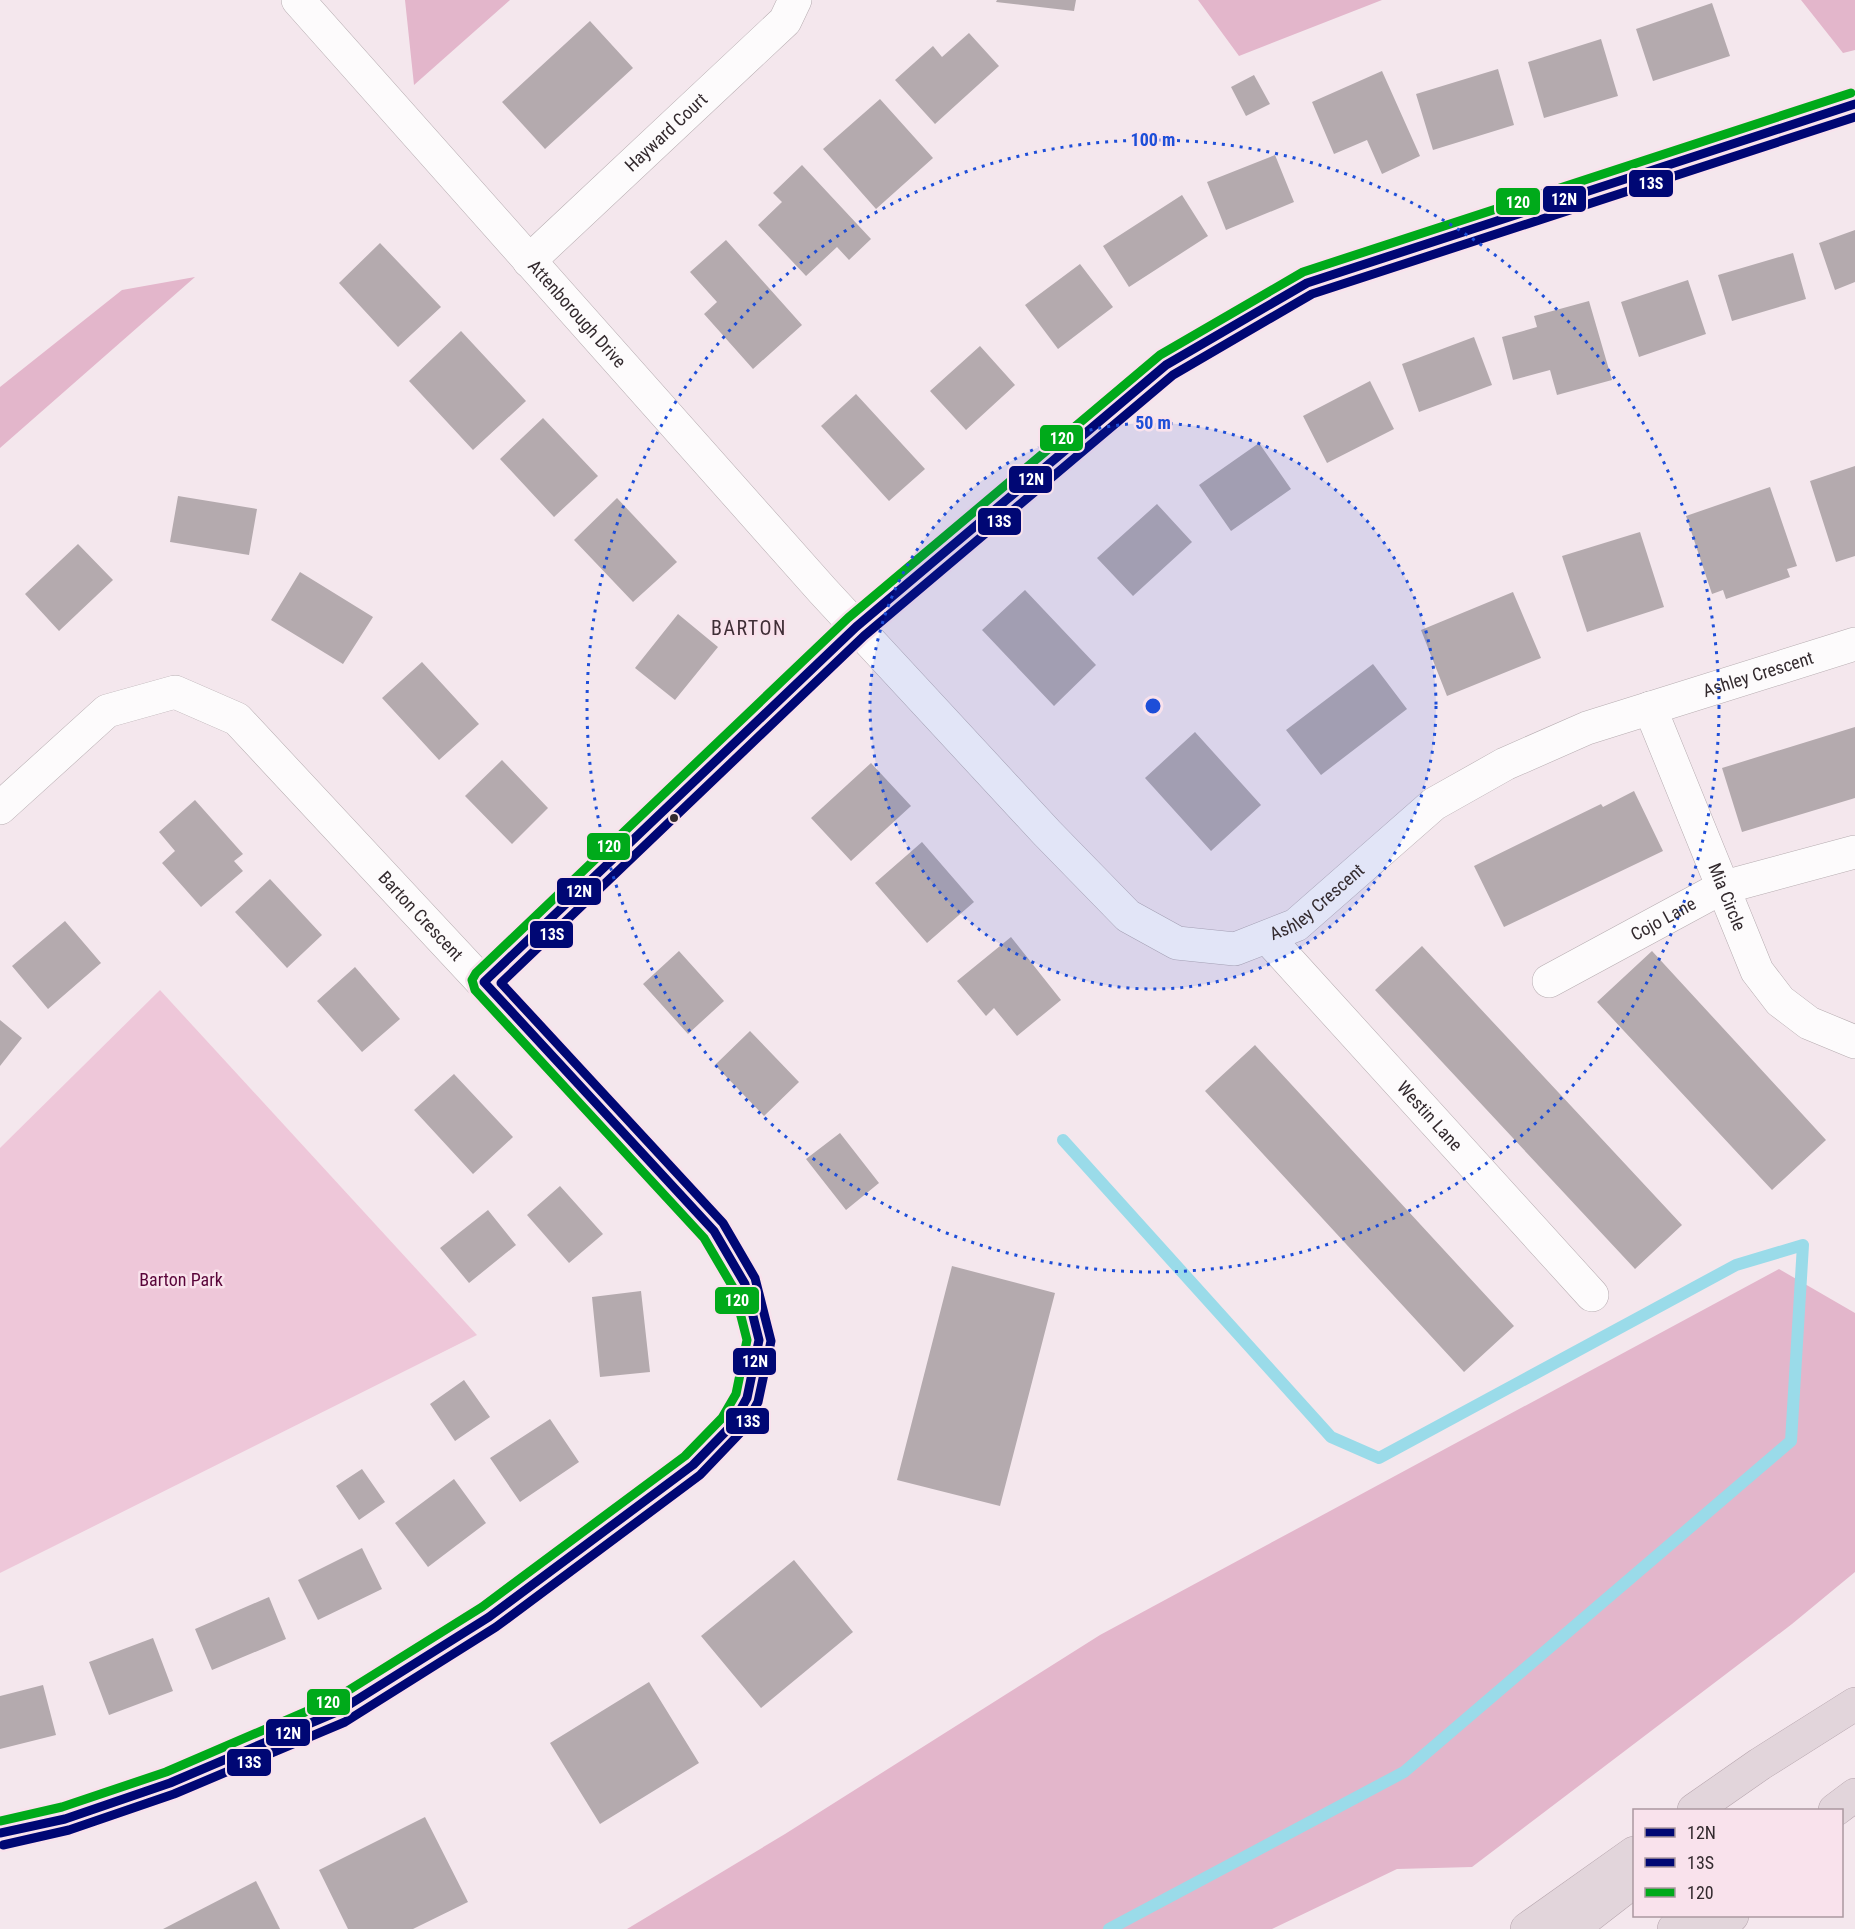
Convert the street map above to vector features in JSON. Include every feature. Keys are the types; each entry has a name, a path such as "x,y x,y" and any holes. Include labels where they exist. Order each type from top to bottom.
{"highway":[{"path":"1695,1809 1760,1764 1855,1704"},
{"path":"1727,1809 1855,1710"},
{"path":"1835,1809 1855,1795"},
{"path":"1843,1813 1855,1800"},
{"path":"1527,1929 1633,1854"},
{"path":"1572,1929 1633,1883"},
{"path":"1674,1929 1691,1917"},
{"path":"1716,1929 1731,1917"}],"street":[{"name":"Attenborough Drive","path":"298,0 856,627"},
{"name":"Hayward Court","path":"529,261 785,21 795,0"},
{"path":"484,982 856,627 1166,365 1307,283 1855,104"},
{"name":"Ashley Crescent","path":"856,627 1047,833 1128,916 1177,943 1235,950 1296,925 1434,804 1505,764 1587,728 1855,644"},
{"name":"Barton Crescent","path":"0,808 107,711 175,692 237,719 714,1231 746,1284 759,1340 747,1398 732,1425 693,1465 489,1617 339,1711 170,1783 65,1819 0,1833"},
{"name":"Mia Circle","path":"1650,708 1721,888 1757,970 1780,1001 1809,1023 1855,1042"},
{"name":"Cojo Lane","path":"1549,981 1721,888 1848,862"},
{"name":"Westin Lane","path":"1267,936 1592,1295"}],"green space":[{"name":"Barton Park","path":"160,990 477,1335 0,1573 0,1148"}],"shaded area":[{"path":"405,0 510,0 414,85"},
{"path":"1198,0 1382,0 1239,56"},
{"path":"1801,0 1855,0 1855,50 1843,53"},
{"path":"195,277 0,448 0,387 122,290"},
{"path":"1779,1269 1855,1313 1855,1572 1792,1624 1472,1867 1397,1869 1272,1929 627,1929 785,1834 1100,1635"}],"building":[{"path":"997,0 1076,0 1074,11 996,2"},
{"path":"1712,3 1730,56 1653,81 1636,29"},
{"path":"590,21 633,68 545,149 502,102"},
{"path":"969,33 999,66 935,124 895,80 933,46 942,57"},
{"path":"1601,39 1618,96 1544,118 1528,62"},
{"path":"1498,69 1514,125 1433,150 1416,94"},
{"path":"1382,71 1420,156 1382,174 1367,140 1334,154 1312,102"},
{"path":"1254,75 1270,104 1246,116 1231,87"},
{"path":"880,99 933,158 876,209 823,149"},
{"path":"1275,155 1294,202 1226,230 1207,182"},
{"path":"802,165 871,239 849,260 837,247 806,276 758,225 782,202 773,193"},
{"path":"1182,195 1208,236 1129,287 1103,246"},
{"path":"1855,230 1855,282 1835,290 1819,243"},
{"path":"726,240 802,325 753,369 704,314 717,302 690,272"},
{"path":"380,243 441,307 398,347 339,283"},
{"path":"1793,253 1806,299 1732,321 1718,275"},
{"path":"1080,264 1113,307 1058,349 1025,305"},
{"path":"1688,280 1706,334 1639,357 1621,302"},
{"path":"1589,301 1612,380 1557,395 1550,370 1513,380 1502,337 1537,327 1534,316"},
{"path":"461,331 526,401 473,450 409,381"},
{"path":"1474,337 1492,385 1419,412 1402,364"},
{"path":"980,346 1015,385 966,430 930,391"},
{"path":"1370,381 1394,429 1327,463 1303,416"},
{"path":"856,394 925,469 889,501 821,426"},
{"path":"543,418 598,476 554,517 500,459"},
{"path":"1259,443 1291,489 1231,531 1199,485"},
{"path":"1855,466 1855,556 1836,562 1810,481"},
{"path":"1770,487 1797,566 1787,569 1790,577 1726,599 1723,590 1712,594 1686,516"},
{"path":"178,496 257,509 249,555 170,542"},
{"path":"617,498 677,562 633,602 574,540"},
{"path":"1157,504 1192,542 1133,596 1097,558"},
{"path":"1640,532 1664,607 1587,632 1562,556"},
{"path":"78,544 113,580 59,631 25,594"},
{"path":"300,572 373,617 343,664 271,620"},
{"path":"1025,590 1096,665 1054,706 982,630"},
{"path":"1513,592 1541,658 1447,696 1421,630"},
{"path":"678,614 718,647 675,700 635,668"},
{"path":"422,662 479,724 439,760 382,698"},
{"path":"1373,664 1407,709 1321,775 1286,730"},
{"path":"1855,727 1855,798 1742,832 1722,768"},
{"path":"1195,732 1261,805 1211,851 1145,778"},
{"path":"502,760 548,808 512,844 465,796"},
{"path":"871,763 911,806 851,861 811,818"},
{"path":"1634,791 1663,851 1504,927 1474,866 1601,804 1603,807"},
{"path":"195,800 243,854 234,861 243,871 201,907 162,863 175,851 159,832"},
{"path":"922,842 974,902 927,943 875,883"},
{"path":"270,879 322,935 287,968 235,912"},
{"path":"65,921 101,963 48,1009 12,966"},
{"path":"1011,937 1061,1000 1017,1036 994,1008 986,1016 957,981"},
{"path":"1422,946 1682,1225 1635,1269 1375,990"},
{"path":"679,951 724,1001 688,1034 643,984"},
{"path":"1652,951 1826,1140 1772,1190 1597,1002"},
{"path":"355,967 400,1019 362,1052 317,1001"},
{"path":"0,1020 22,1038 0,1066"},
{"path":"750,1031 799,1082 764,1116 715,1065"},
{"path":"1255,1045 1514,1326 1464,1372 1205,1091"},
{"path":"454,1074 513,1137 473,1174 414,1110"},
{"path":"840,1133 879,1183 846,1210 806,1159"},
{"path":"560,1186 603,1234 569,1263 527,1215"},
{"path":"488,1210 516,1245 469,1283 440,1248"},
{"path":"952,1266 1055,1293 1000,1506 897,1480"},
{"path":"641,1291 650,1372 600,1377 592,1297"},
{"path":"464,1380 490,1417 455,1441 430,1404"},
{"path":"550,1419 579,1462 520,1502 490,1458"},
{"path":"362,1469 385,1502 359,1520 336,1486"},
{"path":"454,1479 486,1523 428,1567 395,1523"},
{"path":"362,1548 382,1589 318,1620 298,1580"},
{"path":"794,1560 853,1632 761,1708 701,1636"},
{"path":"269,1597 286,1639 212,1670 195,1629"},
{"path":"153,1638 173,1691 109,1715 89,1662"},
{"path":"649,1682 699,1763 600,1824 550,1743"},
{"path":"43,1685 56,1735 0,1749 0,1696"},
{"path":"425,1817 468,1902 413,1929 348,1929 319,1870"},
{"path":"256,1881 280,1929 163,1929"}],"waterway":[{"path":"1063,1140 1331,1437 1379,1458 1736,1265 1803,1245 1791,1441 1404,1772 1109,1929"}],"transit line":[{"name":"120","path":"0,1821 62,1807 166,1772 333,1700 482,1607 685,1456 722,1418 736,1394 747,1340 734,1289 704,1238 475,990 472,980 476,973 848,618 1160,355 1303,272 1851,93"},
{"name":"12N","path":"0,1833 65,1819 170,1783 339,1711 489,1617 693,1465 732,1425 747,1398 759,1340 745,1284 714,1231 484,982 856,627 1166,365 1307,283 1855,104"},
{"name":"13S","path":"3,1845 69,1830 174,1794 345,1722 496,1627 700,1475 742,1431 758,1402 771,1341 755,1278 723,1223 501,983 864,636 1173,375 1312,294 1855,117"}],"district":[{"name":"BARTON","path":"749,628"}]}
